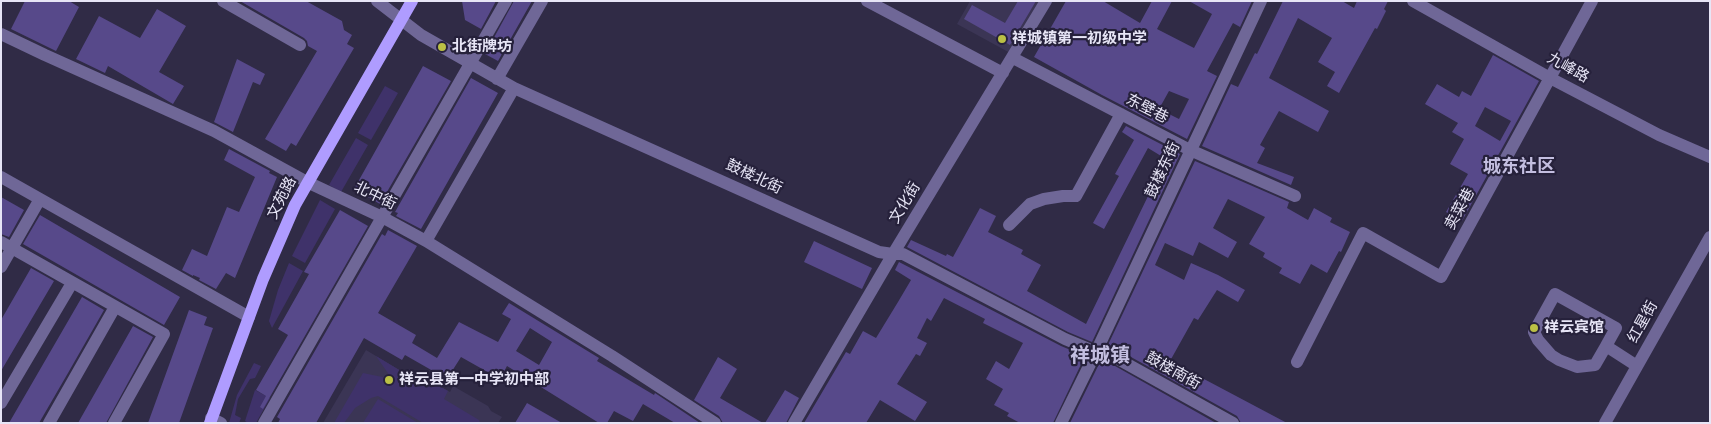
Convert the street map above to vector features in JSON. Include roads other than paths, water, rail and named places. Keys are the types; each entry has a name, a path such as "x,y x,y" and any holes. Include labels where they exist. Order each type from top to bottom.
{"main road":[{"name":"文苑路","path":"214,421 249,317 284,228 307,182 412,1"}],"street":[{"path":"223,1 300,46"},
{"name":"鼓楼北街","path":"377,1 421,35 514,88 672,157 880,252 898,254 1065,339 1096,352"},
{"path":"264,423 506,1"},
{"path":"498,78 542,1"},
{"path":"867,1 1003,73"},
{"name":"文化街","path":"794,423 898,254 1046,1"},
{"name":"鼓楼东街","path":"1061,423 1261,1"},
{"name":"九峰路","path":"1413,1 1431,5 1550,78 1659,136 1710,157"},
{"name":"卖菜巷","path":"1297,362 1363,233 1441,277 1592,1"},
{"name":"北中街","path":"1,34 214,131 307,182 382,217 612,356 715,423"},
{"name":"东壁巷","path":"1013,58 1121,114 1189,153 1295,196"},
{"path":"426,242 514,88"},
{"path":"1009,225 1030,204 1044,199 1076,196 1121,114"},
{"path":"1,177 249,317"},
{"path":"1,267 7,245 40,199"},
{"name":"红星街","path":"1605,423 1710,237"},
{"path":"7,245 164,334 114,423"},
{"path":"1,403 72,282"},
{"path":"1555,294 1616,328 1606,346 1595,365 1577,367 1551,355 1538,340 1534,332 1555,294"},
{"path":"49,423 115,306"},
{"path":"1606,346 1637,366"},
{"name":"鼓楼南街","path":"1096,352 1118,359 1233,423"}],"place":[{"name":"祥城镇第一初级中学","path":"1002,39"},
{"name":"北街牌坊","path":"442,47"},
{"name":"祥云宾馆","path":"1534,328"},
{"name":"祥云县第一中学初中部","path":"389,380"}],"district":[{"name":"城东社区","path":"1519,167"},
{"name":"祥城镇","path":"1100,356"}]}
